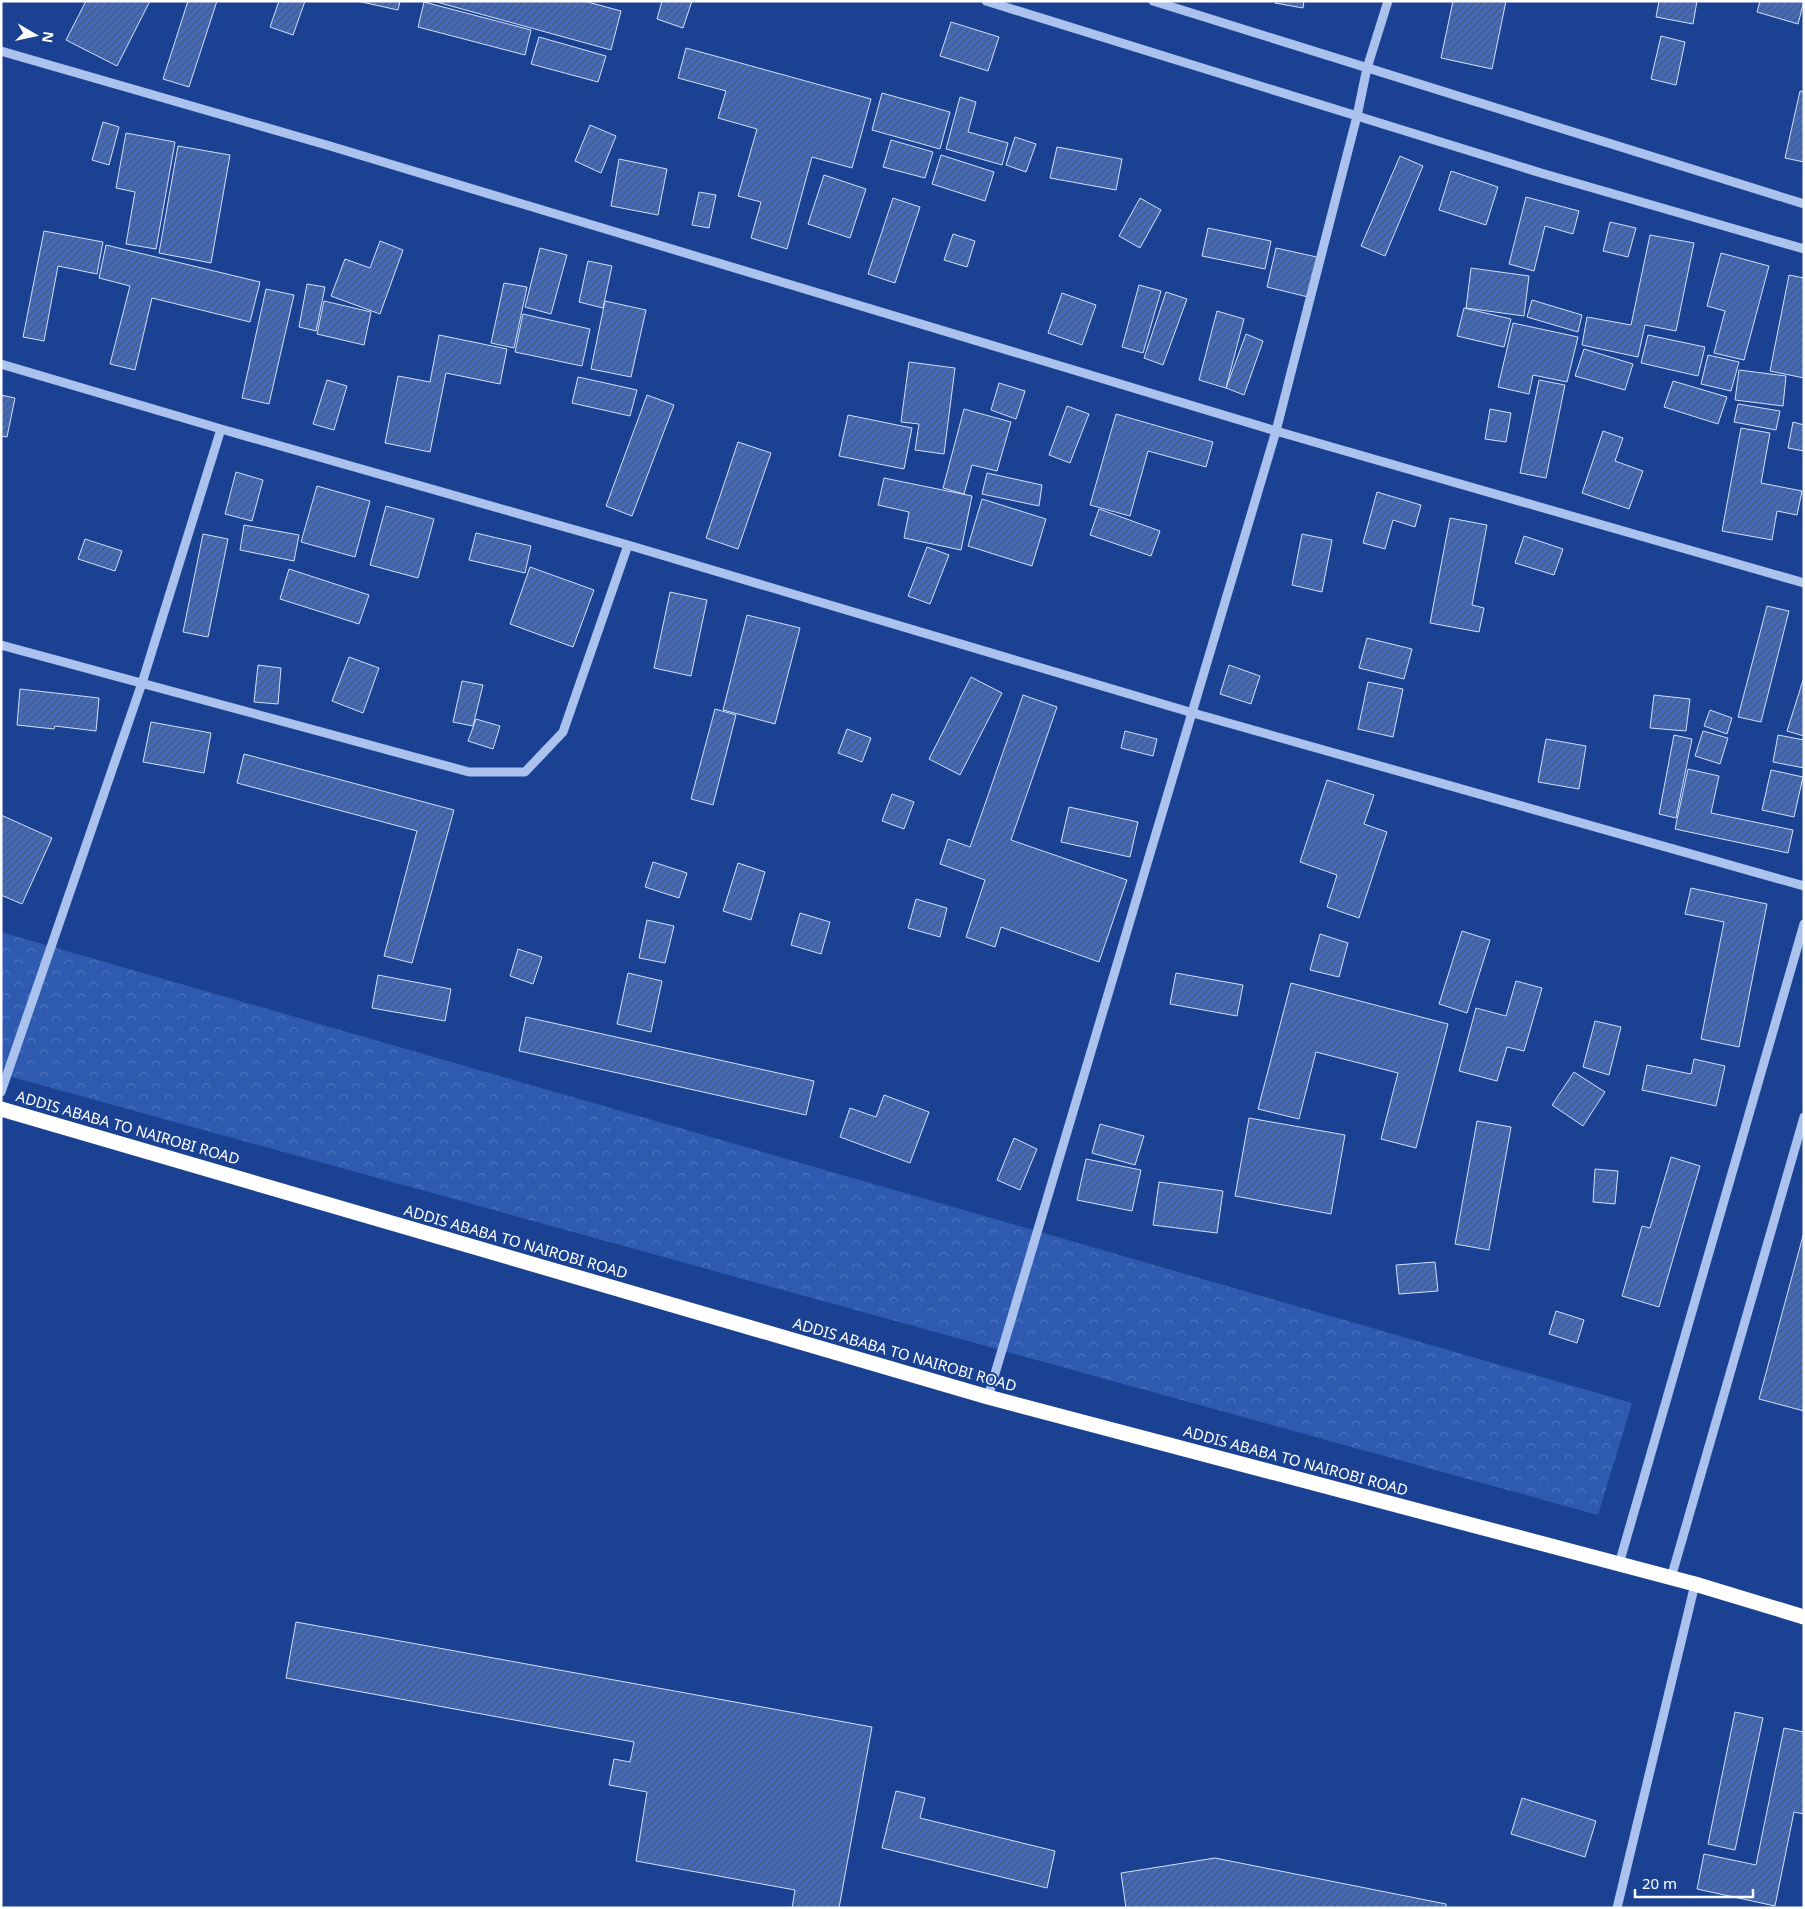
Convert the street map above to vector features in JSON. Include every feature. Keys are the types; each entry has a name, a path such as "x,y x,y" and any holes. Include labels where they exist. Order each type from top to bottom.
{"highway":[{"name":"ADDIS ABABA TO NAIROBI ROAD","path":"1,1108 988,1397 1695,1584 1804,1617"}],"street":[{"path":"986,1 1541,173 1804,250"},
{"path":"1153,1 1804,204"},
{"path":"988,1397 1276,431 1357,116 1367,68 1388,1"},
{"path":"1,51 330,146 1276,431 1804,583"},
{"path":"1,364 628,545 1193,713 1804,886"},
{"path":"1,1092 142,683 221,428"},
{"path":"1,645 469,772 525,772 563,732 628,545"},
{"path":"1619,1564 1804,924"},
{"path":"1671,1578 1804,1117"},
{"path":"1617,1908 1695,1584"}],"green space":[{"path":"1,932 1632,1403 1598,1515 1,1074"}],"building":[{"path":"86,1 150,1 117,66 66,40"},
{"path":"188,1 217,1 189,87 163,79"},
{"path":"279,1 305,1 293,35 270,27"},
{"path":"357,1 400,1 398,10"},
{"path":"433,1 584,1 621,11 611,50"},
{"path":"662,1 692,1 683,28 657,19"},
{"path":"1276,1 1304,1 1303,8 1275,3"},
{"path":"1453,1 1506,1 1492,69 1441,58"},
{"path":"1659,1 1697,1 1693,24 1656,17"},
{"path":"1760,1 1804,1 1798,24 1757,12"},
{"path":"424,2 531,30 525,55 418,27"},
{"path":"951,22 999,37 988,71 940,56"},
{"path":"1661,36 1685,42 1676,85 1651,79"},
{"path":"539,37 606,56 598,82 531,64"},
{"path":"686,48 871,99 852,168 812,157 787,249 751,238 761,202 738,196 757,129 718,118 726,91 678,78"},
{"path":"1800,91 1804,92 1804,162 1785,158"},
{"path":"882,93 950,112 940,149 872,130"},
{"path":"960,97 976,102 968,132 1008,143 1002,165 946,149"},
{"path":"103,122 119,127 109,165 92,160"},
{"path":"590,125 616,136 601,173 575,161"},
{"path":"126,133 175,142 156,249 126,244 135,192 116,188"},
{"path":"1015,137 1036,144 1026,172 1006,165"},
{"path":"891,140 933,152 925,178 883,167"},
{"path":"178,146 230,155 211,263 159,253"},
{"path":"1057,147 1122,159 1116,190 1050,178"},
{"path":"941,155 994,172 985,201 932,184"},
{"path":"1400,156 1423,166 1385,256 1361,246"},
{"path":"619,159 667,169 658,215 611,206"},
{"path":"1451,171 1498,187 1486,225 1439,210"},
{"path":"824,175 866,189 850,238 808,224"},
{"path":"699,192 716,195 709,228 692,225"},
{"path":"1526,197 1579,211 1573,234 1545,226 1534,271 1509,264"},
{"path":"893,198 920,207 895,283 868,274"},
{"path":"1140,198 1161,210 1140,248 1119,236"},
{"path":"1610,222 1636,228 1628,257 1603,251"},
{"path":"1208,228 1271,241 1265,269 1202,256"},
{"path":"44,231 103,242 97,274 58,266 44,341 23,337"},
{"path":"953,234 975,241 967,267 944,260"},
{"path":"1650,235 1694,243 1676,331 1645,325 1638,357 1582,345 1587,317 1631,325"},
{"path":"380,241 403,250 380,314 331,296 345,259 370,268"},
{"path":"106,245 260,282 250,322 152,298 135,370 110,364 130,286 99,278"},
{"path":"540,248 567,255 551,314 525,307"},
{"path":"1276,248 1317,257 1308,297 1267,287"},
{"path":"1721,253 1769,266 1744,360 1714,353 1725,311 1707,306"},
{"path":"588,261 612,266 603,308 579,302"},
{"path":"1471,268 1529,276 1524,316 1466,308"},
{"path":"1789,275 1804,278 1804,378 1770,371"},
{"path":"504,283 527,287 514,348 491,343"},
{"path":"307,284 325,287 316,331 299,327"},
{"path":"1139,285 1161,291 1143,353 1122,347"},
{"path":"266,289 294,295 269,404 242,398"},
{"path":"1166,292 1187,299 1163,365 1144,358"},
{"path":"1062,293 1096,305 1082,345 1048,333"},
{"path":"1532,300 1582,315 1578,332 1527,317"},
{"path":"324,301 371,312 364,345 317,334"},
{"path":"605,301 646,310 631,377 591,369"},
{"path":"1464,308 1511,319 1504,347 1457,336"},
{"path":"1217,311 1244,319 1226,388 1199,380"},
{"path":"523,314 590,329 582,366 515,352"},
{"path":"1513,323 1578,337 1567,382 1533,375 1529,394 1498,387"},
{"path":"1246,334 1263,341 1244,395 1226,388"},
{"path":"439,335 507,349 500,384 446,373 430,452 385,443 398,376 430,382"},
{"path":"1648,335 1705,347 1698,376 1641,363"},
{"path":"1584,349 1633,364 1625,390 1575,376"},
{"path":"1708,355 1739,362 1731,391 1701,384"},
{"path":"909,362 955,368 944,454 915,450 919,424 901,422"},
{"path":"1739,370 1786,376 1783,406 1735,400"},
{"path":"578,377 637,390 630,416 572,403"},
{"path":"327,380 347,386 334,430 313,424"},
{"path":"1539,380 1565,385 1546,478 1520,473"},
{"path":"1673,381 1727,397 1718,424 1664,407"},
{"path":"999,383 1025,391 1016,419 991,410"},
{"path":"1,395 15,398 7,437 1,436"},
{"path":"647,395 674,405 632,516 606,506"},
{"path":"1738,404 1780,411 1776,430 1734,422"},
{"path":"1067,406 1089,414 1070,463 1049,455"},
{"path":"964,409 1011,422 997,471 972,465 964,494 943,488"},
{"path":"1490,409 1511,413 1506,442 1485,439"},
{"path":"1116,414 1213,442 1206,467 1148,451 1130,516 1090,505"},
{"path":"848,415 912,428 904,469 839,456"},
{"path":"1793,422 1804,425 1804,451 1788,448"},
{"path":"1741,428 1770,433 1761,483 1802,491 1797,515 1777,511 1772,540 1722,531"},
{"path":"1603,431 1623,438 1615,461 1643,471 1629,509 1582,493"},
{"path":"738,442 771,453 738,549 706,538"},
{"path":"236,472 263,480 252,521 225,514"},
{"path":"987,473 1042,485 1039,506 982,494"},
{"path":"884,478 972,496 961,550 904,538 909,512 878,505"},
{"path":"317,486 370,501 355,557 301,542"},
{"path":"1377,492 1421,505 1415,527 1393,520 1385,549 1363,543"},
{"path":"982,499 1046,519 1032,566 968,546"},
{"path":"386,506 434,519 418,578 370,565"},
{"path":"1099,509 1160,531 1151,556 1090,535"},
{"path":"1450,518 1487,525 1472,605 1484,608 1479,632 1430,623"},
{"path":"244,525 299,535 294,561 240,550"},
{"path":"476,533 531,546 525,573 469,560"},
{"path":"203,534 228,539 208,637 183,632"},
{"path":"1302,534 1332,540 1322,592 1292,585"},
{"path":"1524,536 1563,549 1554,575 1515,563"},
{"path":"85,539 122,551 115,571 78,559"},
{"path":"927,547 949,555 930,604 908,596"},
{"path":"530,567 594,590 573,647 510,624"},
{"path":"289,569 369,595 359,624 280,599"},
{"path":"670,592 707,600 691,676 654,668"},
{"path":"1767,606 1789,611 1761,722 1738,717"},
{"path":"747,615 800,628 775,724 723,710"},
{"path":"1367,638 1412,649 1404,679 1359,668"},
{"path":"349,657 379,668 363,713 332,701"},
{"path":"258,665 281,668 278,704 254,702"},
{"path":"1229,665 1260,676 1251,704 1220,694"},
{"path":"971,677 1002,693 960,775 929,759"},
{"path":"1804,677 1804,736 1787,731"},
{"path":"462,681 483,685 473,726 453,722"},
{"path":"1368,682 1403,689 1393,737 1358,729"},
{"path":"20,689 99,698 96,731 55,726 54,729 17,725"},
{"path":"1023,695 1057,707 1011,840 1127,880 1099,962 1001,927 995,947 966,937 985,880 940,864 948,839 970,847"},
{"path":"1654,695 1690,699 1686,731 1650,728"},
{"path":"715,709 736,715 713,805 691,799"},
{"path":"1710,710 1732,718 1727,734 1704,726"},
{"path":"476,719 500,726 493,749 468,741"},
{"path":"151,722 211,733 204,773 143,762"},
{"path":"847,729 871,738 862,762 838,753"},
{"path":"1125,731 1157,739 1153,756 1121,748"},
{"path":"1703,731 1728,738 1720,764 1695,756"},
{"path":"1674,735 1692,739 1676,818 1659,814"},
{"path":"1778,735 1804,740 1804,768 1773,762"},
{"path":"1546,739 1586,746 1579,789 1538,782"},
{"path":"244,754 454,810 412,963 384,956 417,831 237,783"},
{"path":"1688,769 1719,776 1711,813 1793,830 1788,853 1675,829"},
{"path":"1771,770 1803,777 1794,817 1762,810"},
{"path":"1327,780 1374,795 1364,824 1387,832 1359,918 1327,907 1337,875 1300,862"},
{"path":"892,794 914,802 904,829 882,821"},
{"path":"1069,807 1138,822 1130,857 1061,842"},
{"path":"1,815 52,838 22,904 1,895"},
{"path":"653,862 687,873 679,898 645,887"},
{"path":"738,863 765,872 751,920 723,911"},
{"path":"1691,888 1767,904 1739,1047 1701,1039 1724,922 1685,914"},
{"path":"916,899 947,908 940,937 908,928"},
{"path":"800,913 830,922 821,954 791,945"},
{"path":"647,920 674,926 665,963 639,958"},
{"path":"1462,931 1490,940 1467,1013 1439,1004"},
{"path":"1320,934 1348,943 1339,977 1310,970"},
{"path":"518,949 542,957 533,984 510,976"},
{"path":"628,973 662,981 651,1032 617,1024"},
{"path":"1176,973 1243,985 1237,1016 1170,1004"},
{"path":"378,975 451,989 445,1021 372,1008"},
{"path":"1516,981 1542,988 1524,1051 1507,1047 1497,1081 1459,1071 1476,1008 1506,1016"},
{"path":"1291,983 1448,1024 1416,1148 1381,1139 1398,1073 1316,1052 1299,1119 1258,1109"},
{"path":"526,1017 814,1081 806,1115 519,1051"},
{"path":"1595,1021 1621,1027 1609,1075 1583,1067"},
{"path":"1694,1059 1725,1066 1716,1106 1642,1090 1647,1065 1691,1074"},
{"path":"1574,1072 1605,1092 1583,1126 1552,1105"},
{"path":"884,1095 929,1112 910,1163 840,1137 850,1108 876,1117"},
{"path":"1249,1118 1345,1135 1331,1214 1235,1196"},
{"path":"1477,1121 1511,1127 1489,1250 1455,1244"},
{"path":"1100,1124 1144,1136 1135,1165 1092,1153"},
{"path":"1014,1138 1037,1149 1020,1190 997,1180"},
{"path":"1671,1157 1700,1166 1659,1307 1622,1296 1642,1226 1650,1228"},
{"path":"1086,1159 1141,1170 1132,1211 1077,1200"},
{"path":"1595,1169 1618,1171 1615,1204 1593,1202"},
{"path":"1159,1182 1223,1191 1217,1233 1153,1225"},
{"path":"1804,1232 1804,1411 1759,1399"},
{"path":"1435,1262 1438,1291 1399,1294 1396,1265"},
{"path":"1556,1311 1584,1320 1577,1343 1549,1334"},
{"path":"296,1622 872,1727 839,1908 792,1908 795,1890 636,1861 647,1792 609,1785 614,1759 630,1762 634,1742 286,1678"},
{"path":"1735,1712 1763,1718 1735,1850 1708,1844"},
{"path":"1784,1728 1804,1732 1804,1814 1794,1812 1775,1906 1697,1889 1704,1854 1756,1865"},
{"path":"896,1791 925,1798 920,1818 1055,1851 1047,1888 882,1848"},
{"path":"1522,1798 1596,1821 1585,1857 1511,1834"},
{"path":"1215,1858 1446,1904 1446,1908 1126,1908 1121,1873"}]}
